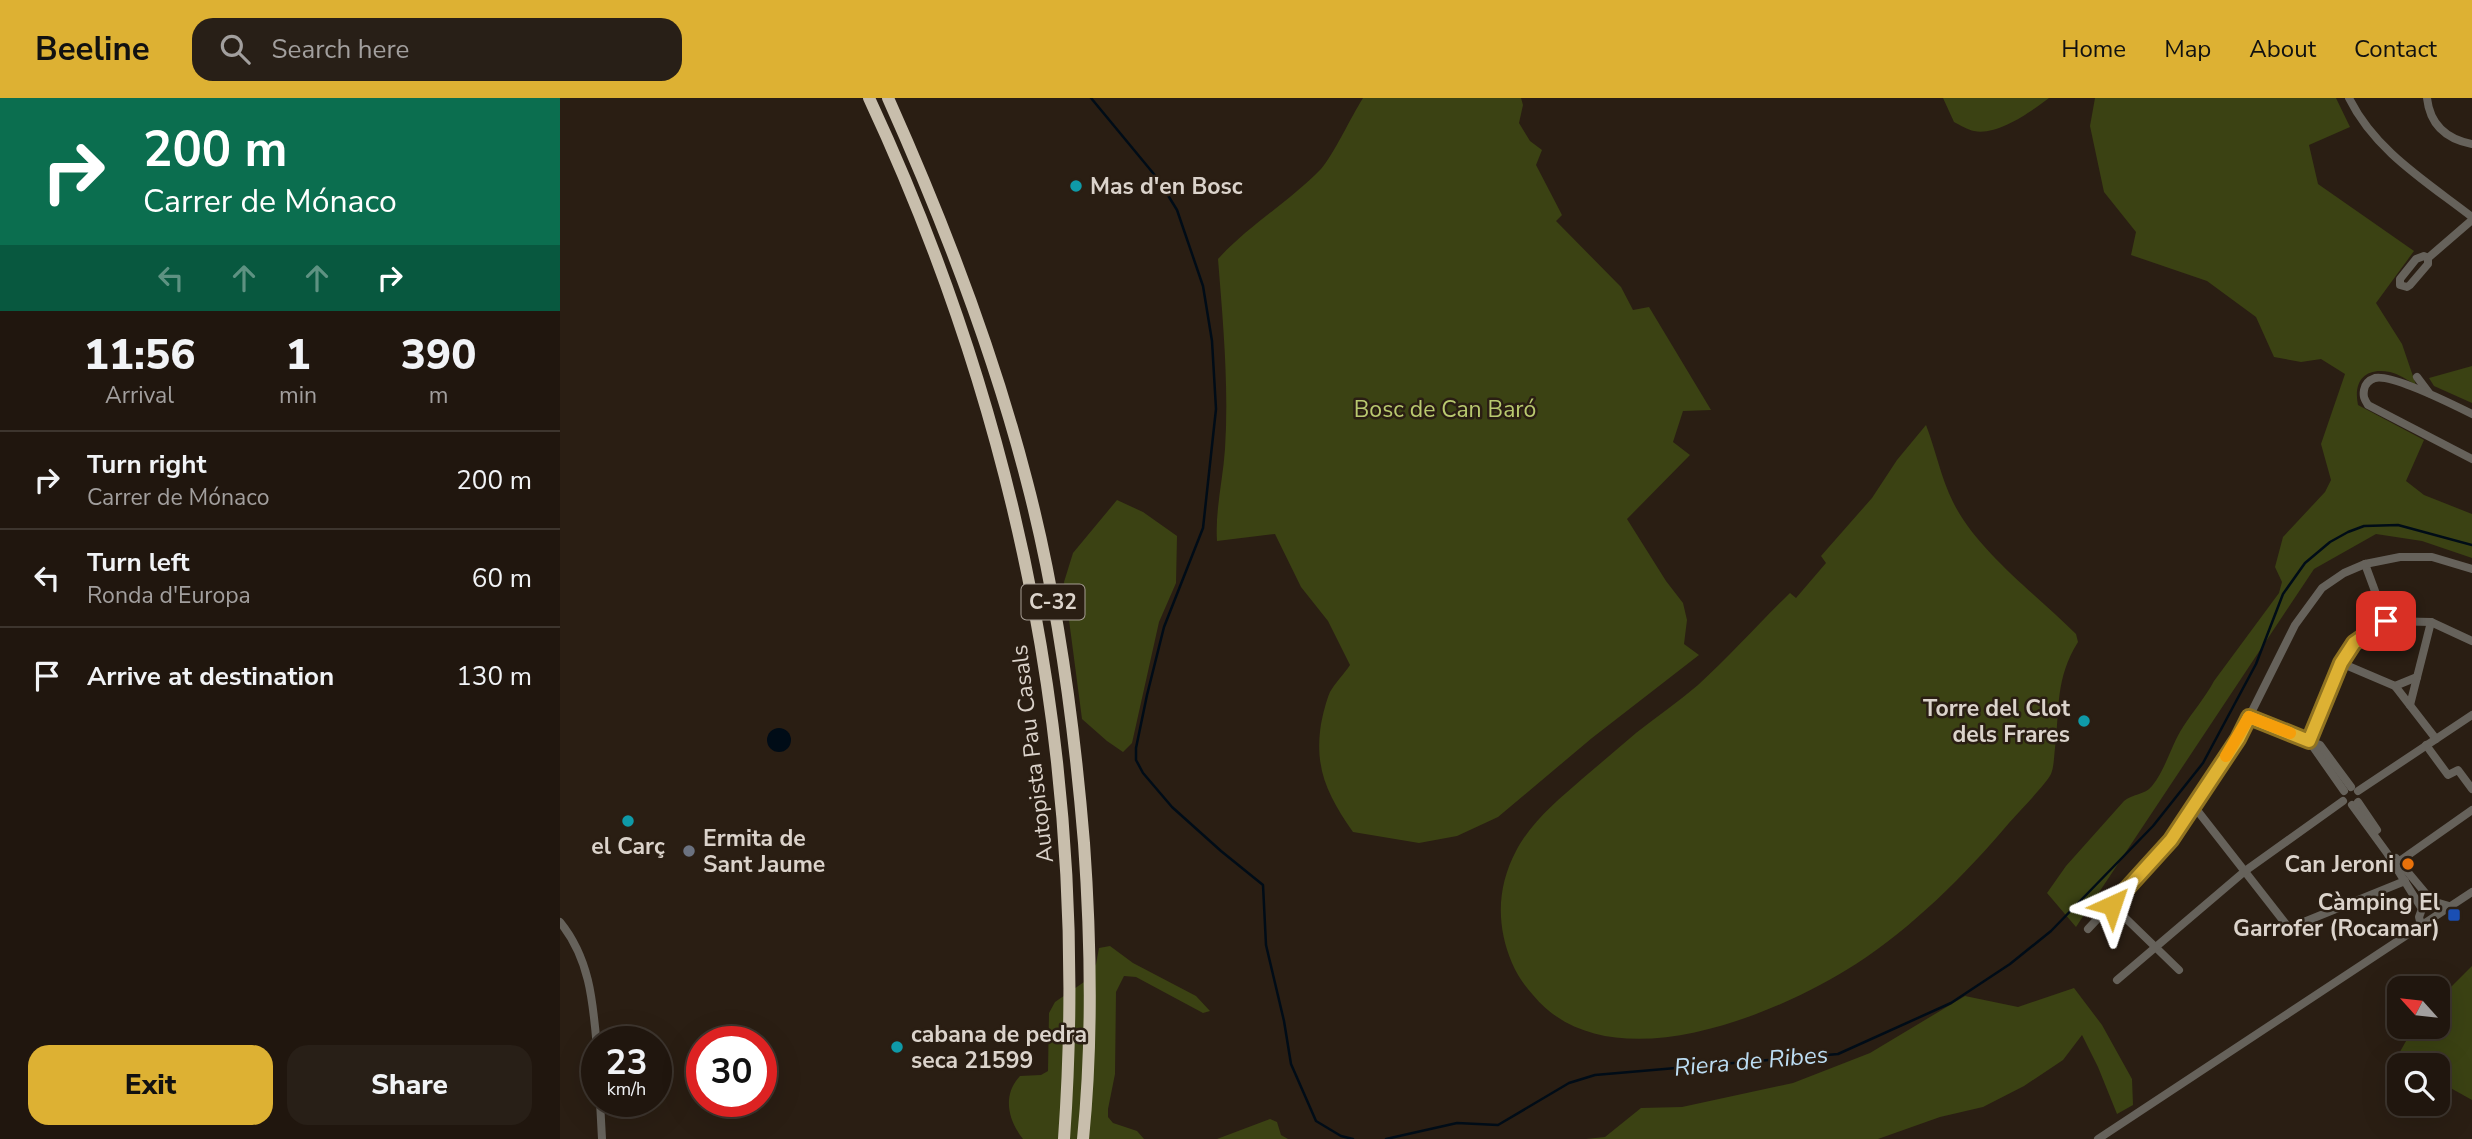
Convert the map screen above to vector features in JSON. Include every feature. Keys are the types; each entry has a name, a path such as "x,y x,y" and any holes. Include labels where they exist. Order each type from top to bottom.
{"highway":[{"name":"Autopista Pau Casals","path":"869,98 946,281 978,378 1008,485 1039,626 1059,771 1066,852 1071,982 1065,1135"},
{"name":"Autopista Pau Casals","path":"888,98 951,245 997,378 1028,485 1058,626 1078,769 1088,906 1088,1045 1083,1136"}],"street":[{"path":"2349,98 2363,123 2387,151 2472,218 2428,258"},
{"path":"2427,98 2430,115 2440,129 2451,138 2472,144"},
{"path":"2417,377 2431,395"},
{"path":"2472,414 2390,379 2375,378 2366,384 2363,399 2368,405 2472,459"},
{"path":"2088,929 2171,840 2238,739 2285,644 2306,607 2322,588 2344,573 2365,564 2400,557 2432,558 2472,569"},
{"path":"2365,564 2386,621"},
{"path":"2309,741 2341,663 2354,643 2386,621 2431,622 2472,641"},
{"path":"2410,705 2431,622"},
{"path":"2341,663 2395,686 2436,739"},
{"path":"2395,686 2417,677"},
{"path":"2351,790 2472,715"},
{"path":"2249,717 2309,741 2351,790 2351,803 2397,863 2432,901 2449,906"},
{"path":"2426,744 2448,775 2458,770 2472,789"},
{"path":"2351,790 2351,803"},
{"path":"2117,980 2245,871 2351,803"},
{"path":"2193,805 2289,928 2405,881"},
{"path":"2397,863 2472,810"},
{"path":"2397,863 2422,909"},
{"path":"2098,1139 2472,892"},
{"path":"2421,925 2419,917 2422,909 2432,901"},
{"path":"2112,905 2179,970"},
{"path":"560,922 572,937 587,970 595,1026"},
{"path":"601,1117 602,1139"}],"green space":[{"name":"Bosc de Can Baró","path":"1363,98 1521,98 1523,105 1519,123 1530,141 1542,150 1536,165 1562,215 1556,221 1621,287 1633,310 1649,307 1711,410 1683,411 1673,442 1690,455 1627,519 1683,603 1687,620 1684,644 1699,655 1592,738 1498,817 1457,836 1419,843 1353,832 1330,794 1321,768 1321,724 1330,692 1350,665 1328,621 1301,587 1275,534 1217,541 1226,402 1218,259 1321,169"},
{"path":"1943,98 2049,98 2014,121 1983,132 1954,122"},
{"path":"2095,98 2336,98 2350,127 2309,145 2318,184 2414,251 2376,303 2402,344 2416,385 2393,373 2381,371 2368,374 2357,389 2358,405 2424,440 2406,481 2424,495 2472,514 2472,558 2422,541 2376,534 2314,569 2076,927 2047,893 2066,866 2124,801 2152,786 2187,721 2279,593 2282,582 2275,567 2283,537 2325,492 2331,480 2321,444 2345,374 2321,359 2301,362 2274,357 2256,317 2207,281 2131,255 2136,232 2104,192 2090,126"},
{"path":"2472,366 2472,403 2434,386 2429,378"},
{"path":"1926,425 1949,493 1964,520 1992,555 2076,634 2078,642 2065,668 2062,681 2051,774 1992,842 1937,899 1898,934 1823,984 1739,1020 1693,1033 1647,1039 1604,1036 1565,1022 1524,984 1512,963 1503,935 1502,892 1510,865 1522,840 1555,803 1722,663 1790,593 1796,598 1826,563 1821,556 1872,498 1897,460"},
{"path":"1117,500 1143,512 1177,536 1176,583 1159,622 1132,743 1123,752 1082,719 1064,582 1073,553"},
{"path":"1110,946 1133,963 1196,996 1210,1011 1203,1013 1136,977 1124,976 1116,992 1115,1074 1108,1117 1113,1123 1137,1131 1144,1139 1023,1139 1009,1108 1014,1083 1020,1076 1041,1075 1048,1071 1049,1013 1055,1002 1084,982 1096,964 1099,948"},
{"path":"2472,966 2472,1100 2450,1088 2450,1053 2399,1053 2407,1040 2450,1040 2450,988"},
{"path":"2074,988 2102,1025 2132,1079 2133,1105 2117,1114 2082,1035 2063,1060 2024,1086 1983,1107 1940,1117 1878,1139 1586,1139 1605,1137 1641,1108 1682,1107 1793,1083 1870,1053 1965,996 2018,1007"},
{"path":"1270,1119 1277,1122 1281,1135 1288,1139 1217,1139"}],"shaded area":[{"path":"779,728 788,731 791,740 788,749 779,752 770,749 767,740 770,731"}],"waterway":[{"name":"Riera de Ribes","path":"1091,98 1158,179 1177,210 1203,286 1212,341 1216,409 1203,528 1164,627 1147,695 1136,760 1143,773 1172,807 1263,885 1266,945 1291,1064 1316,1121 1341,1136 1353,1139"},
{"name":"Riera de Ribes","path":"1386,1139 1457,1123 1498,1125 1569,1083 1595,1075 1838,1054 1951,1003 2010,964 2051,931 2153,826 2203,763 2256,664 2283,594 2305,563 2330,542 2364,526 2398,525 2472,545"}],"slow traffic":[{"path":"2226,756 2249,717 2290,733"}],"place":[{"name":"Mas d'en Bosc","path":"1076,186"},
{"name":"Torre del Clot dels Frares","path":"2084,721"},
{"name":"el Carç","path":"628,821"},
{"name":"Ermita de Sant Jaume","path":"689,851"},
{"name":"Can Jeroni","path":"2408,864"},
{"name":"Càmping El Garrofer (Rocamar)","path":"2454,915"},
{"name":"cabana de pedra seca 21599","path":"897,1047"}],"route":[{"path":"2112,905 2171,840 2238,739 2249,717 2309,741 2341,663 2354,643 2386,621"}]}
